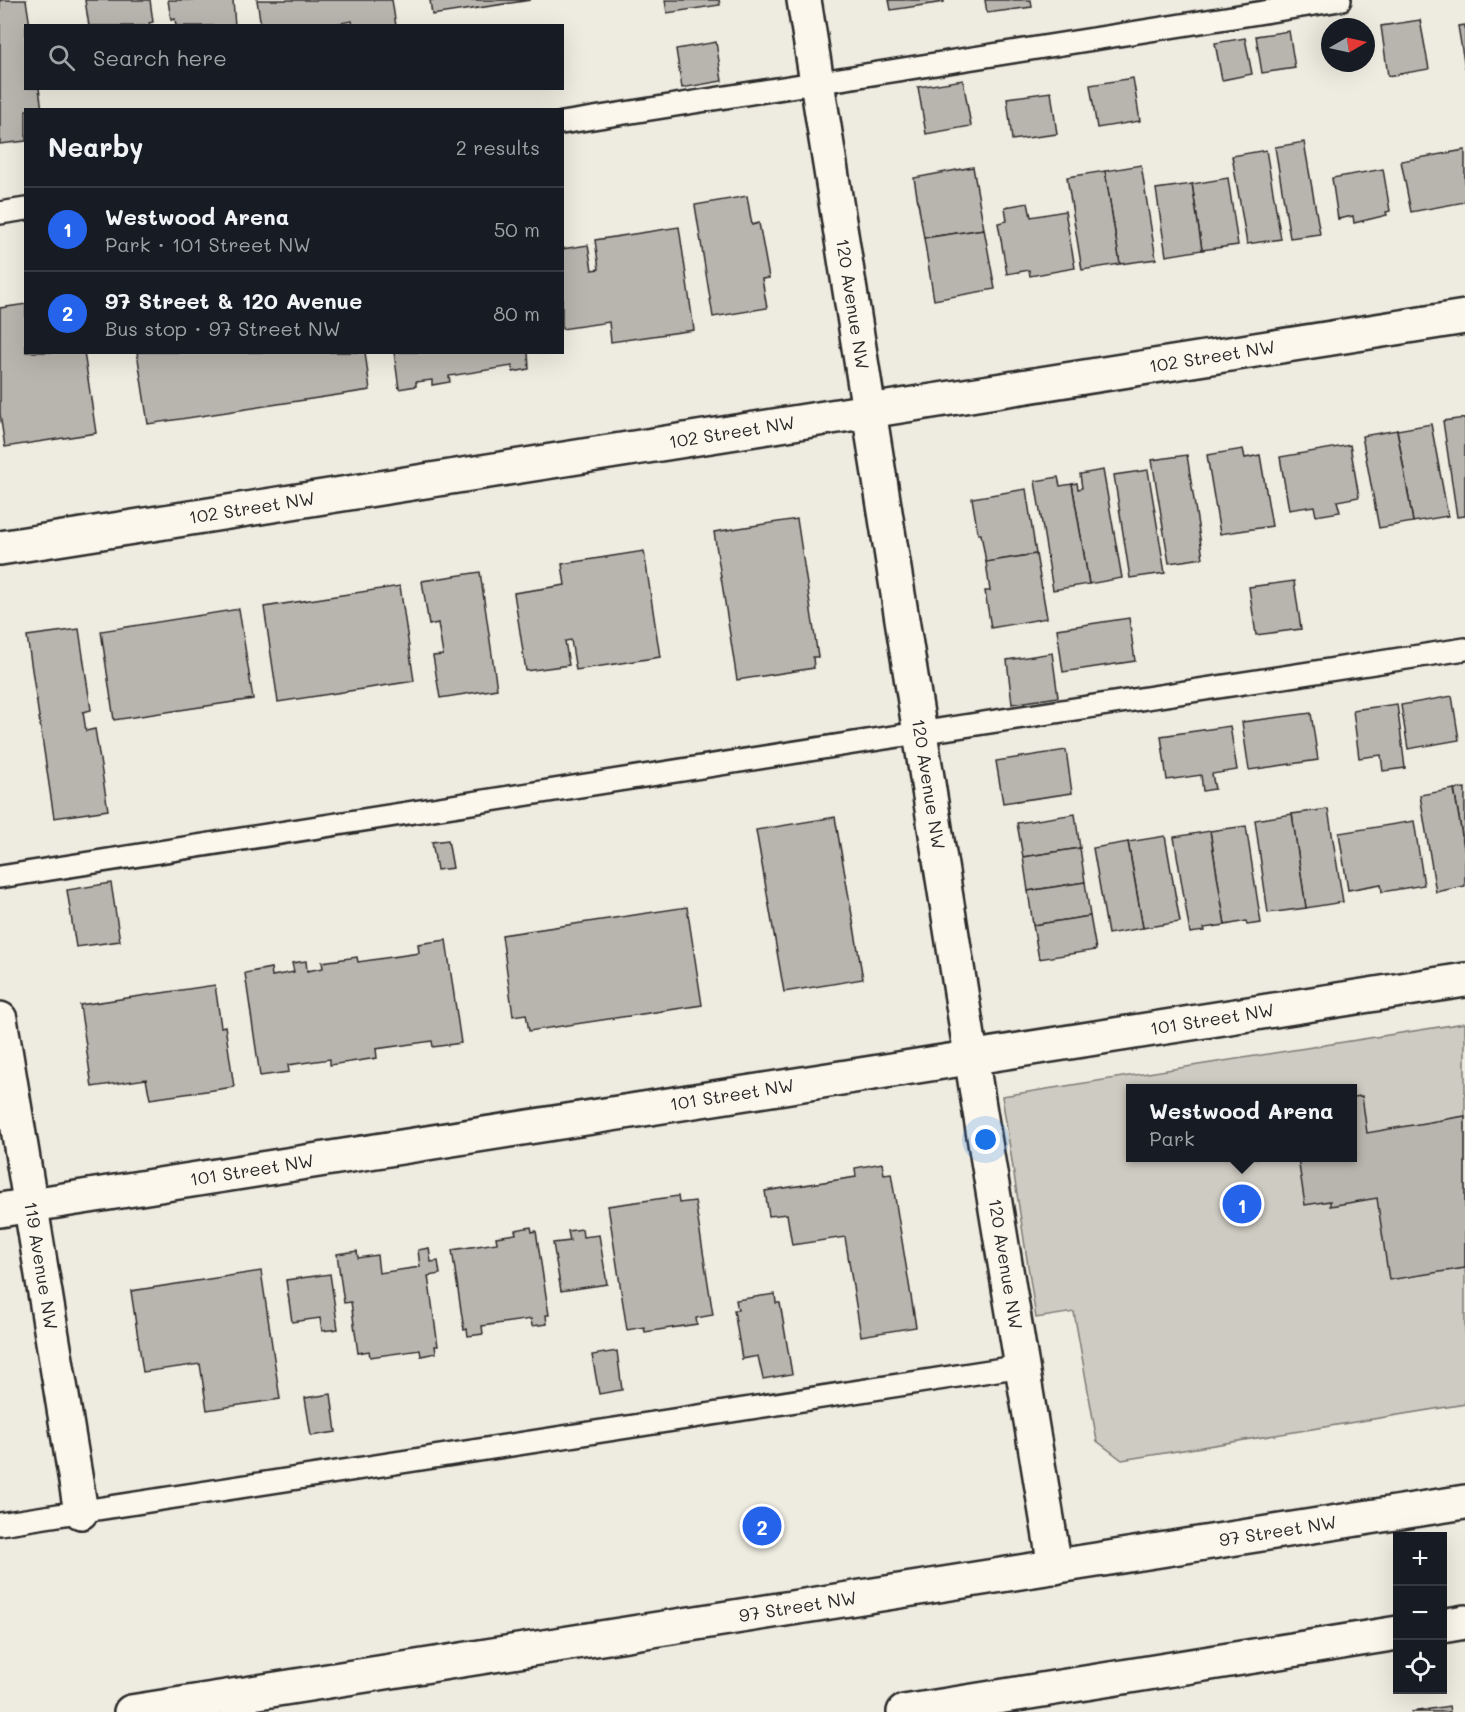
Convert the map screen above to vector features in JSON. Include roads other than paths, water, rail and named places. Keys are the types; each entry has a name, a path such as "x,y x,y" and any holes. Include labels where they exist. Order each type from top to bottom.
{"street":[{"name":"120 Avenue NW","path":"804,0 1055,1567"},
{"name":"102 Street NW","path":"0,548 1465,317"},
{"name":"101 Street NW","path":"15,1208 1465,980"},
{"name":"119 Avenue NW","path":"0,1019 15,1208 81,1512"},
{"name":"97 Street NW","path":"131,1712 1465,1502"},
{"path":"1447,1625 1465,1622"},
{"path":"904,1712 1393,1634"}],"lane":[{"path":"564,123 1340,0"},
{"path":"0,213 24,209"},
{"path":"0,877 1465,650"},
{"path":"0,1524 1022,1366"}],"place":[{"name":"Westwood Arena","path":"1242,1204"},
{"name":"97 Street & 120 Avenue","path":"762,1526"}]}
